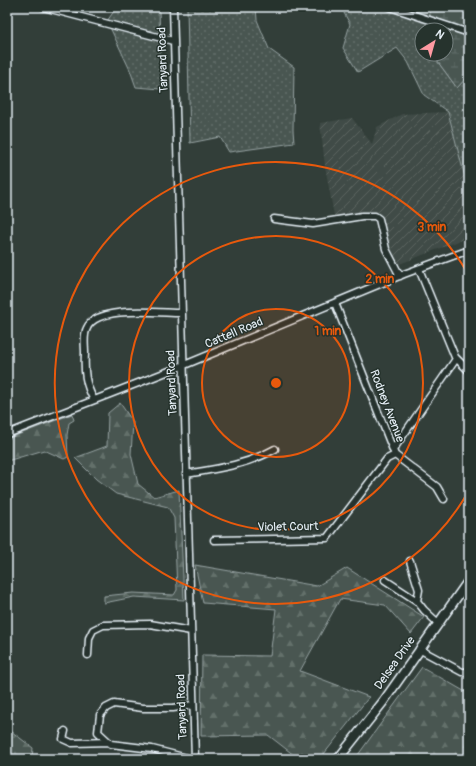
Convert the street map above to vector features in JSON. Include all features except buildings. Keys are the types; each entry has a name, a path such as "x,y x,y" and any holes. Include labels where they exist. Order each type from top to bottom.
{"main road":[{"name":"Delsea Drive","path":"338,759 383,702 469,580"}],"street":[{"path":"43,7 173,41"},
{"name":"Tanyard Road","path":"172,7 179,191 180,313 195,759"},
{"path":"390,7 469,33"},
{"path":"274,219 313,224 362,216 375,216 379,219 386,249 400,276"},
{"name":"Cattell Road","path":"7,434 182,366 400,276 469,250"},
{"path":"419,269 456,359 469,370"},
{"name":"Rodney Avenue","path":"335,303 394,453 437,487 444,499"},
{"path":"94,400 87,387 85,373 85,335 86,328 91,322 104,315 118,313 180,313"},
{"path":"394,453 456,359"},
{"path":"186,474 235,465 260,458 275,449"},
{"name":"Violet Court","path":"214,540 327,538 387,459 394,453"},
{"path":"410,561 419,590 417,601"},
{"path":"385,580 417,601 438,623"},
{"path":"88,655 89,638 93,630 103,625 150,624 191,631"},
{"path":"419,649 462,672 469,672"},
{"path":"192,759 152,749 111,744 98,732 100,715 106,708 114,704 143,708 173,708 193,705"},
{"path":"65,731 63,739 72,743 109,742"}],"shaded area":[{"path":"448,112 469,193 469,237 397,265 378,212 335,221 325,166 320,123 352,118 372,144 377,127 402,114"}],"green space":[{"path":"117,7 159,7 161,89 136,87 130,70 107,21"},
{"path":"187,7 256,7 257,20 269,49 294,67 294,143 229,152 220,137 190,143"},
{"path":"352,7 429,7 431,22 414,22 414,62 438,62 457,88 466,78 469,79 469,193 448,112 424,95 408,62 397,48 358,72 343,48 350,24 344,13"},
{"path":"429,7 469,7 469,79 466,78 457,88 438,62 454,62 454,22 431,22"},
{"path":"120,403 133,422 131,454 138,484 154,497 179,490 184,600 134,597 104,603 104,596 133,593 174,595 177,590 174,518 168,507 116,494 96,479 75,458 107,446 108,413"},
{"path":"72,414 74,420 69,423 67,435 68,457 64,459 44,450 7,461 7,439"},
{"path":"195,565 317,586 347,568 424,617 411,634 385,605 340,599 300,671 369,697 320,759 299,759 268,735 201,736 202,655 270,656 276,609 203,603"},
{"path":"422,667 469,694 469,759 457,756 456,759 355,759"},
{"path":"7,728 33,748 32,759 7,759"}]}
